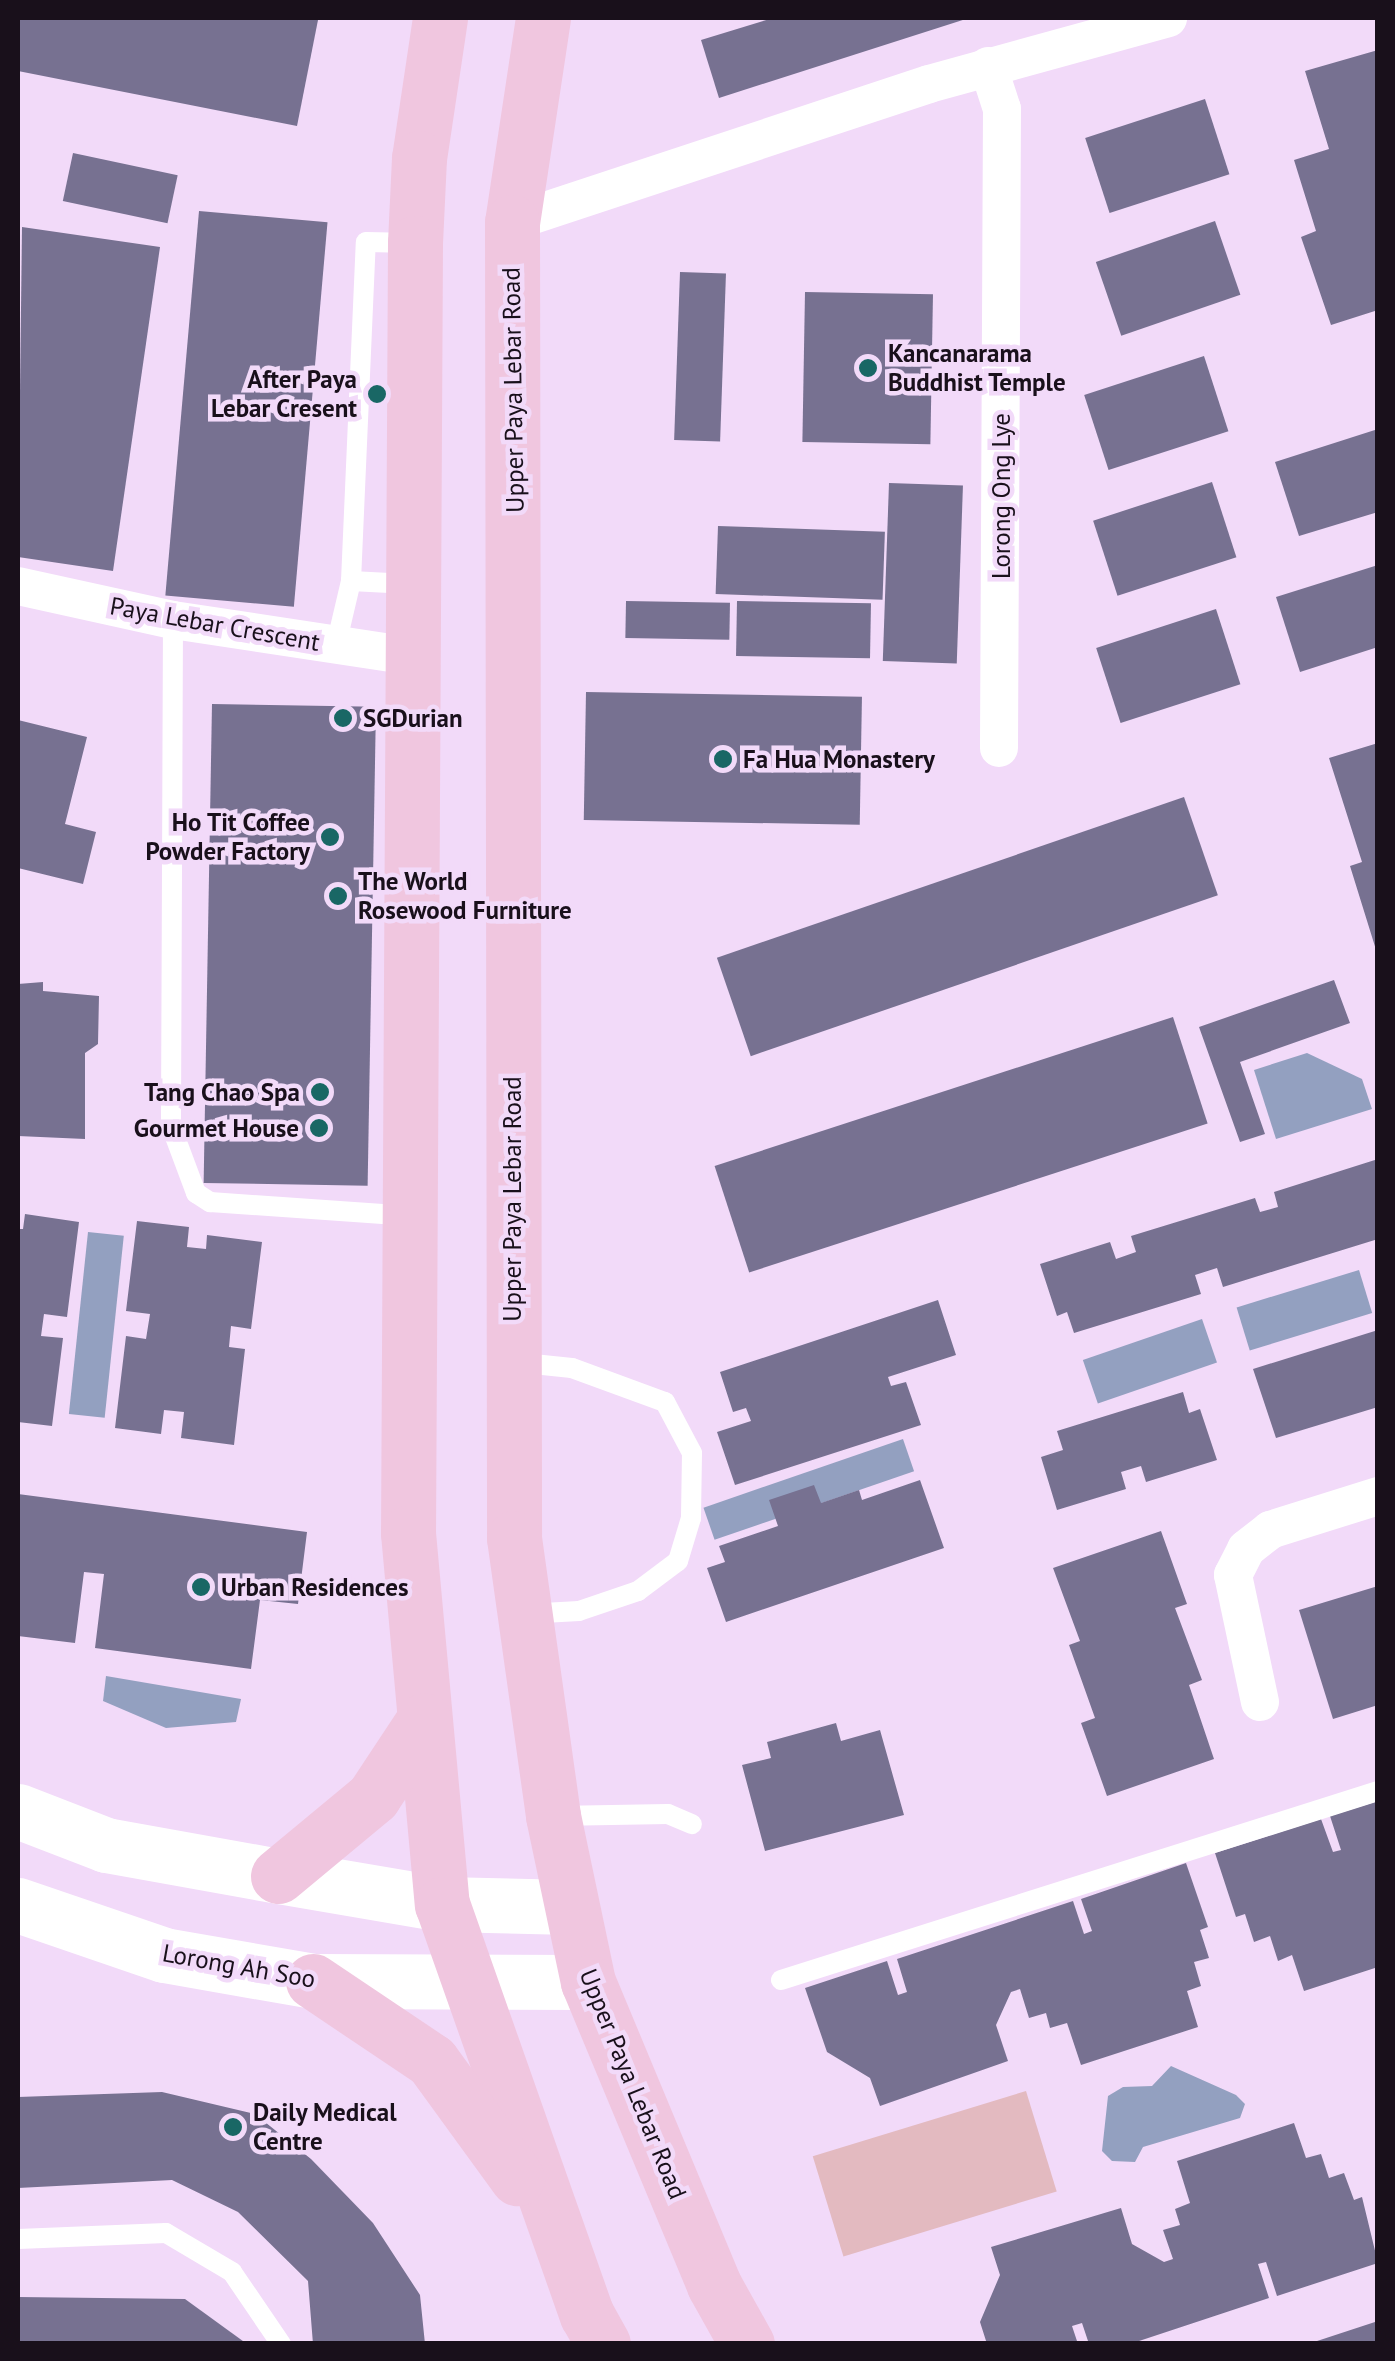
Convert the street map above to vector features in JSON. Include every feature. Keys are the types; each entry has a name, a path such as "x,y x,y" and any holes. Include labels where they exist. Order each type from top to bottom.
{"main road":[{"path":"440,18 419,158 414,242 408,1533 442,1904 595,2329"},
{"name":"Upper Paya Lebar Road","path":"542,18 512,222 514,1538 553,1816 588,1982 714,2285 748,2344"},
{"path":"278,1876 374,1797 424,1720"},
{"path":"18,1811 106,1845 278,1876 442,1904 571,1907"},
{"name":"Lorong Ah Soo","path":"18,1904 164,1955 313,1981 470,1978 588,1982"},
{"path":"313,1981 432,2061 470,2104 508,2160 595,2329"}],"street":[{"path":"512,222 1100,29 1168,18"},
{"name":"Lorong Ong Lye","path":"988,66 1002,109 1000,748"},
{"name":"Paya Lebar Crescent","path":"18,586 173,620 412,656"},
{"path":"1260,1702 1233,1576 1246,1549 1270,1530 1378,1496"}],"lane":[{"path":"336,645 351,582 366,242 414,242"},
{"path":"351,582 414,584"},
{"path":"173,620 172,1126 196,1193 210,1202 410,1216"},
{"path":"512,1362 572,1368 665,1402 692,1453 691,1518 678,1561 638,1591 579,1611 525,1614"},
{"path":"780,1980 1378,1791"},
{"path":"553,1816 668,1814 692,1824"},
{"path":"18,2239 166,2233 232,2272 282,2344"}],"shaded area":[{"path":"1026,2091 1057,2191 843,2257 813,2156"}],"water":[{"path":"1307,1053 1362,1079 1372,1109 1276,1139 1254,1070"},
{"path":"88,1232 124,1236 105,1418 69,1414"},
{"path":"1359,1270 1372,1313 1250,1350 1237,1307"},
{"path":"1202,1319 1217,1362 1098,1404 1083,1360"},
{"path":"903,1439 914,1471 715,1540 703,1508"},
{"path":"106,1676 241,1699 236,1722 166,1728 103,1701"},
{"path":"1171,2066 1236,2095 1245,2104 1240,2118 1143,2147 1135,2162 1112,2161 1102,2151 1108,2096 1123,2087 1152,2086"}],"building":[{"path":"18,18 318,20 297,126 18,71"},
{"path":"773,18 969,18 719,98 701,40"},
{"path":"1378,50 1378,310 1331,325 1301,237 1316,231 1294,160 1329,149 1305,71"},
{"path":"1205,99 1229,174 1110,213 1085,138"},
{"path":"73,153 178,175 167,223 63,201"},
{"path":"199,211 328,222 294,607 165,596"},
{"path":"1215,221 1240,295 1121,336 1096,262"},
{"path":"22,227 160,247 113,571 18,557"},
{"path":"680,272 726,274 720,442 674,440"},
{"name":"Kancanarama Buddhist Temple","path":"805,292 933,294 930,444 802,442"},
{"path":"1204,356 1228,431 1109,470 1084,395"},
{"path":"1378,429 1378,512 1299,536 1275,462"},
{"path":"1212,482 1236,557 1118,596 1093,521"},
{"path":"889,483 963,486 957,663 883,661"},
{"path":"718,526 885,532 883,600 716,594"},
{"path":"1378,565 1378,647 1300,672 1276,597"},
{"path":"626,601 730,603 729,640 625,638"},
{"path":"737,601 871,603 870,658 736,656"},
{"path":"1216,609 1240,684 1121,723 1096,648"},
{"name":"Fa Hua Monastery","path":"586,692 862,697 860,825 584,820"},
{"path":"212,704 376,707 368,1186 204,1183"},
{"path":"18,720 87,737 65,824 96,832 83,884 18,868"},
{"path":"1378,743 1377,953 1350,866 1362,862 1329,758"},
{"path":"1184,797 1218,895 751,1056 717,958"},
{"path":"1334,980 1350,1023 1240,1062 1265,1134 1240,1142 1199,1027"},
{"path":"43,982 43,991 99,996 98,1044 85,1053 85,1139 18,1136 18,984"},
{"path":"1173,1017 1208,1124 749,1272 715,1166"},
{"path":"1378,1159 1378,1239 1223,1287 1217,1268 1195,1275 1201,1294 1074,1333 1067,1312 1057,1316 1040,1264 1110,1242 1116,1259 1136,1252 1131,1236 1255,1198 1260,1212 1278,1207 1274,1192"},
{"path":"25,1214 79,1222 67,1317 44,1314 41,1336 63,1338 52,1426 18,1422 18,1229 23,1229"},
{"path":"137,1221 189,1227 187,1247 206,1249 207,1235 262,1242 251,1329 231,1326 229,1347 245,1349 234,1445 181,1438 184,1412 164,1410 161,1434 115,1428 126,1336 146,1339 150,1314 126,1311"},
{"path":"938,1300 956,1355 888,1377 891,1386 906,1382 921,1425 735,1485 717,1432 751,1421 746,1408 733,1412 720,1372"},
{"path":"1378,1330 1378,1407 1276,1438 1253,1369"},
{"path":"1183,1392 1189,1413 1200,1409 1217,1460 1146,1482 1141,1466 1121,1472 1126,1489 1057,1510 1041,1457 1063,1450 1057,1431"},
{"path":"920,1480 944,1548 726,1622 707,1568 725,1562 719,1546 778,1526 769,1500 814,1485 821,1503 859,1490 862,1500"},
{"name":"Urban Residences","path":"18,1494 307,1532 298,1604 260,1600 251,1669 95,1648 104,1574 84,1572 75,1643 18,1636"},
{"path":"1161,1531 1187,1604 1175,1608 1202,1680 1189,1685 1214,1759 1107,1796 1081,1723 1095,1718 1069,1645 1080,1641 1053,1568"},
{"path":"1378,1586 1378,1705 1333,1719 1299,1610"},
{"path":"836,1723 841,1741 880,1730 904,1815 765,1851 742,1765 771,1758 767,1742"},
{"path":"1378,1801 1378,1967 1304,1991 1292,1955 1278,1961 1270,1936 1254,1942 1245,1914 1236,1917 1215,1853 1321,1819 1333,1852 1341,1850 1330,1816"},
{"path":"1186,1863 1208,1927 1200,1930 1209,1958 1194,1962 1201,1986 1187,1991 1198,2027 1081,2065 1067,2023 1050,2028 1046,2013 1029,2018 1020,1989 1011,1992 996,2025 1008,2061 880,2106 870,2078 827,2052 805,1988 887,1961 898,1995 907,1992 897,1959 1073,1901 1084,1934 1092,1931 1081,1899"},
{"path":"162,2092 255,2114 311,2159 373,2223 420,2295 425,2344 313,2344 308,2281 238,2212 172,2180 18,2188 18,2097"},
{"path":"1294,2123 1306,2158 1321,2154 1329,2178 1344,2173 1354,2200 1362,2197 1378,2263 1277,2296 1266,2262 1258,2264 1269,2298 1130,2344 1089,2344 1082,2323 1072,2326 1078,2344 987,2344 980,2322 1000,2275 991,2247 1121,2208 1132,2244 1164,2262 1173,2259 1163,2230 1180,2225 1175,2209 1190,2203 1177,2161"},
{"path":"18,2297 185,2299 247,2344 18,2344"},
{"path":"1378,2321 1378,2344 1311,2344 1311,2343"}],"place":[{"name":"Kancanarama Buddhist Temple","path":"868,368"},
{"name":"After Paya Lebar Cresent","path":"377,394"},
{"name":"SGDurian","path":"343,718"},
{"name":"Fa Hua Monastery","path":"723,759"},
{"name":"Ho Tit Coffee Powder Factory","path":"330,837"},
{"name":"The World Rosewood Furniture","path":"338,896"},
{"name":"Tang Chao Spa","path":"320,1092"},
{"name":"Gourmet House","path":"319,1128"},
{"name":"Urban Residences","path":"201,1587"},
{"name":"Daily Medical Centre","path":"233,2127"}]}
